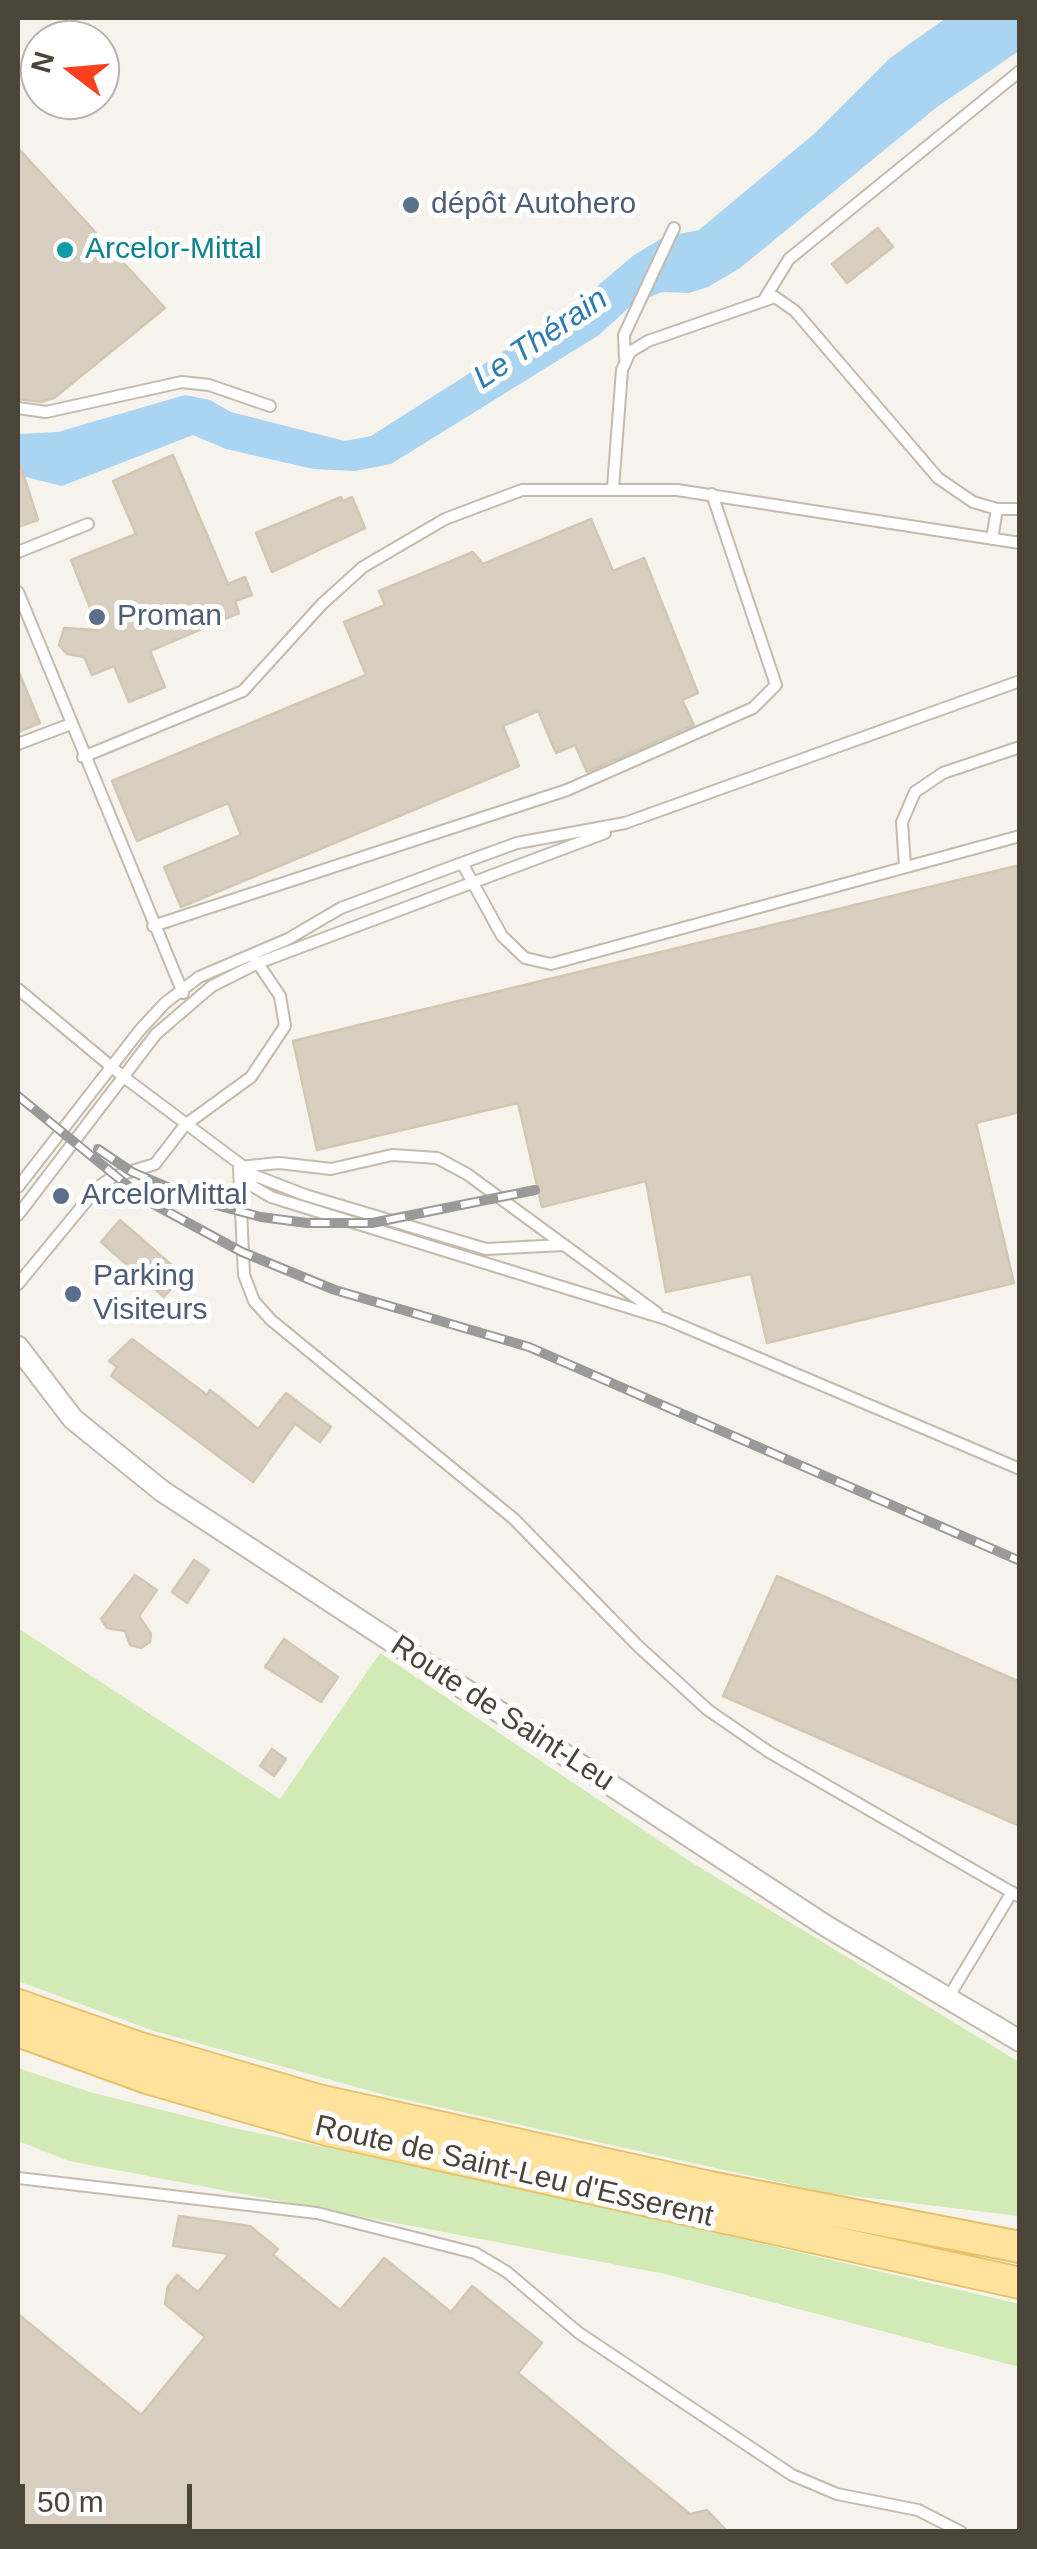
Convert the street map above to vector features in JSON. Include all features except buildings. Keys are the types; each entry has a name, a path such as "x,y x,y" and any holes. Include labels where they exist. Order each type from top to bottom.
{"main road":[{"name":"Route de Saint-Leu d'Esserent","path":"18,2005 136,2048 318,2100 726,2191 1020,2247"},
{"name":"Route de Saint-Leu d'Esserent","path":"18,2031 147,2078 328,2130 1020,2283"}],"street":[{"name":"Route de Saint-Leu","path":"18,1347 73,1419 162,1491 826,1926 1020,2041"}],"lane":[{"path":"765,298 789,259 1020,72"},
{"path":"613,488 624,335 674,228"},
{"path":"625,359 648,341 704,325 765,298 782,300 796,311 938,478 973,502 997,509 1020,509"},
{"path":"18,408 46,412 182,382 208,384 270,406"},
{"path":"83,757 250,686 348,579 421,530 522,490 613,488 712,494 1020,544"},
{"path":"153,926 567,790 752,708 776,685 712,494"},
{"path":"992,539 997,509"},
{"path":"18,552 88,524"},
{"path":"18,592 83,757 188,1003"},
{"path":"18,1187 111,1066 181,989 255,958 473,884 625,823 1020,681"},
{"path":"18,744 71,724"},
{"path":"905,866 902,822 915,792 933,778 1020,746"},
{"path":"18,1214 156,1034 188,1003 255,958 341,908 462,862 517,843 625,823"},
{"path":"462,862 511,946 534,962 551,964 1020,836"},
{"path":"18,1284 98,1187 113,1177 155,1164 186,1125 251,1077 285,1026 280,996 255,958"},
{"path":"18,989 238,1167 254,1187 282,1202 666,1320 1020,1468"},
{"path":"238,1167 279,1163 331,1169 392,1155 437,1158 467,1174 666,1320"},
{"path":"238,1167 305,1195 486,1249 563,1244"},
{"path":"238,1167 244,1274 260,1310 506,1512 708,1710 769,1752 1016,1894 948,1999"},
{"path":"18,2178 317,2213 475,2253 498,2265 579,2333 792,2475 838,2494 918,2510 961,2532"}],"green space":[{"path":"18,1628 280,1799 380,1653 691,1862 1019,2062 1019,2216 829,2193 389,2096 154,2031 18,1981"},
{"path":"18,2068 93,2093 234,2128 584,2202 1019,2304 1019,2367 665,2274 69,2161 18,2141"}],"water":[{"name":"Le Thérain","path":"946,18 1019,18 1019,51 937,107 740,268 708,287 689,293 662,292 633,304 599,335 391,464 355,471 313,469 226,449 193,435 62,486 18,475 18,434 58,432 185,395 210,400 231,412 345,441 371,436 570,309 634,255 664,237 699,230 814,134 890,58"}],"railway":[{"path":"18,1096 144,1199 242,1252 335,1290 529,1347 1020,1561"},
{"path":"98,1149 132,1172 201,1201 261,1217 307,1223 372,1223 535,1190"}],"place":[{"name":"dépôt Autohero","path":"411,205"},
{"name":"Arcelor-Mittal","path":"65,250"},
{"name":"Proman","path":"97,617"},
{"name":"ArcelorMittal","path":"61,1196"},
{"name":"Parking Visiteurs","path":"73,1294"}]}
